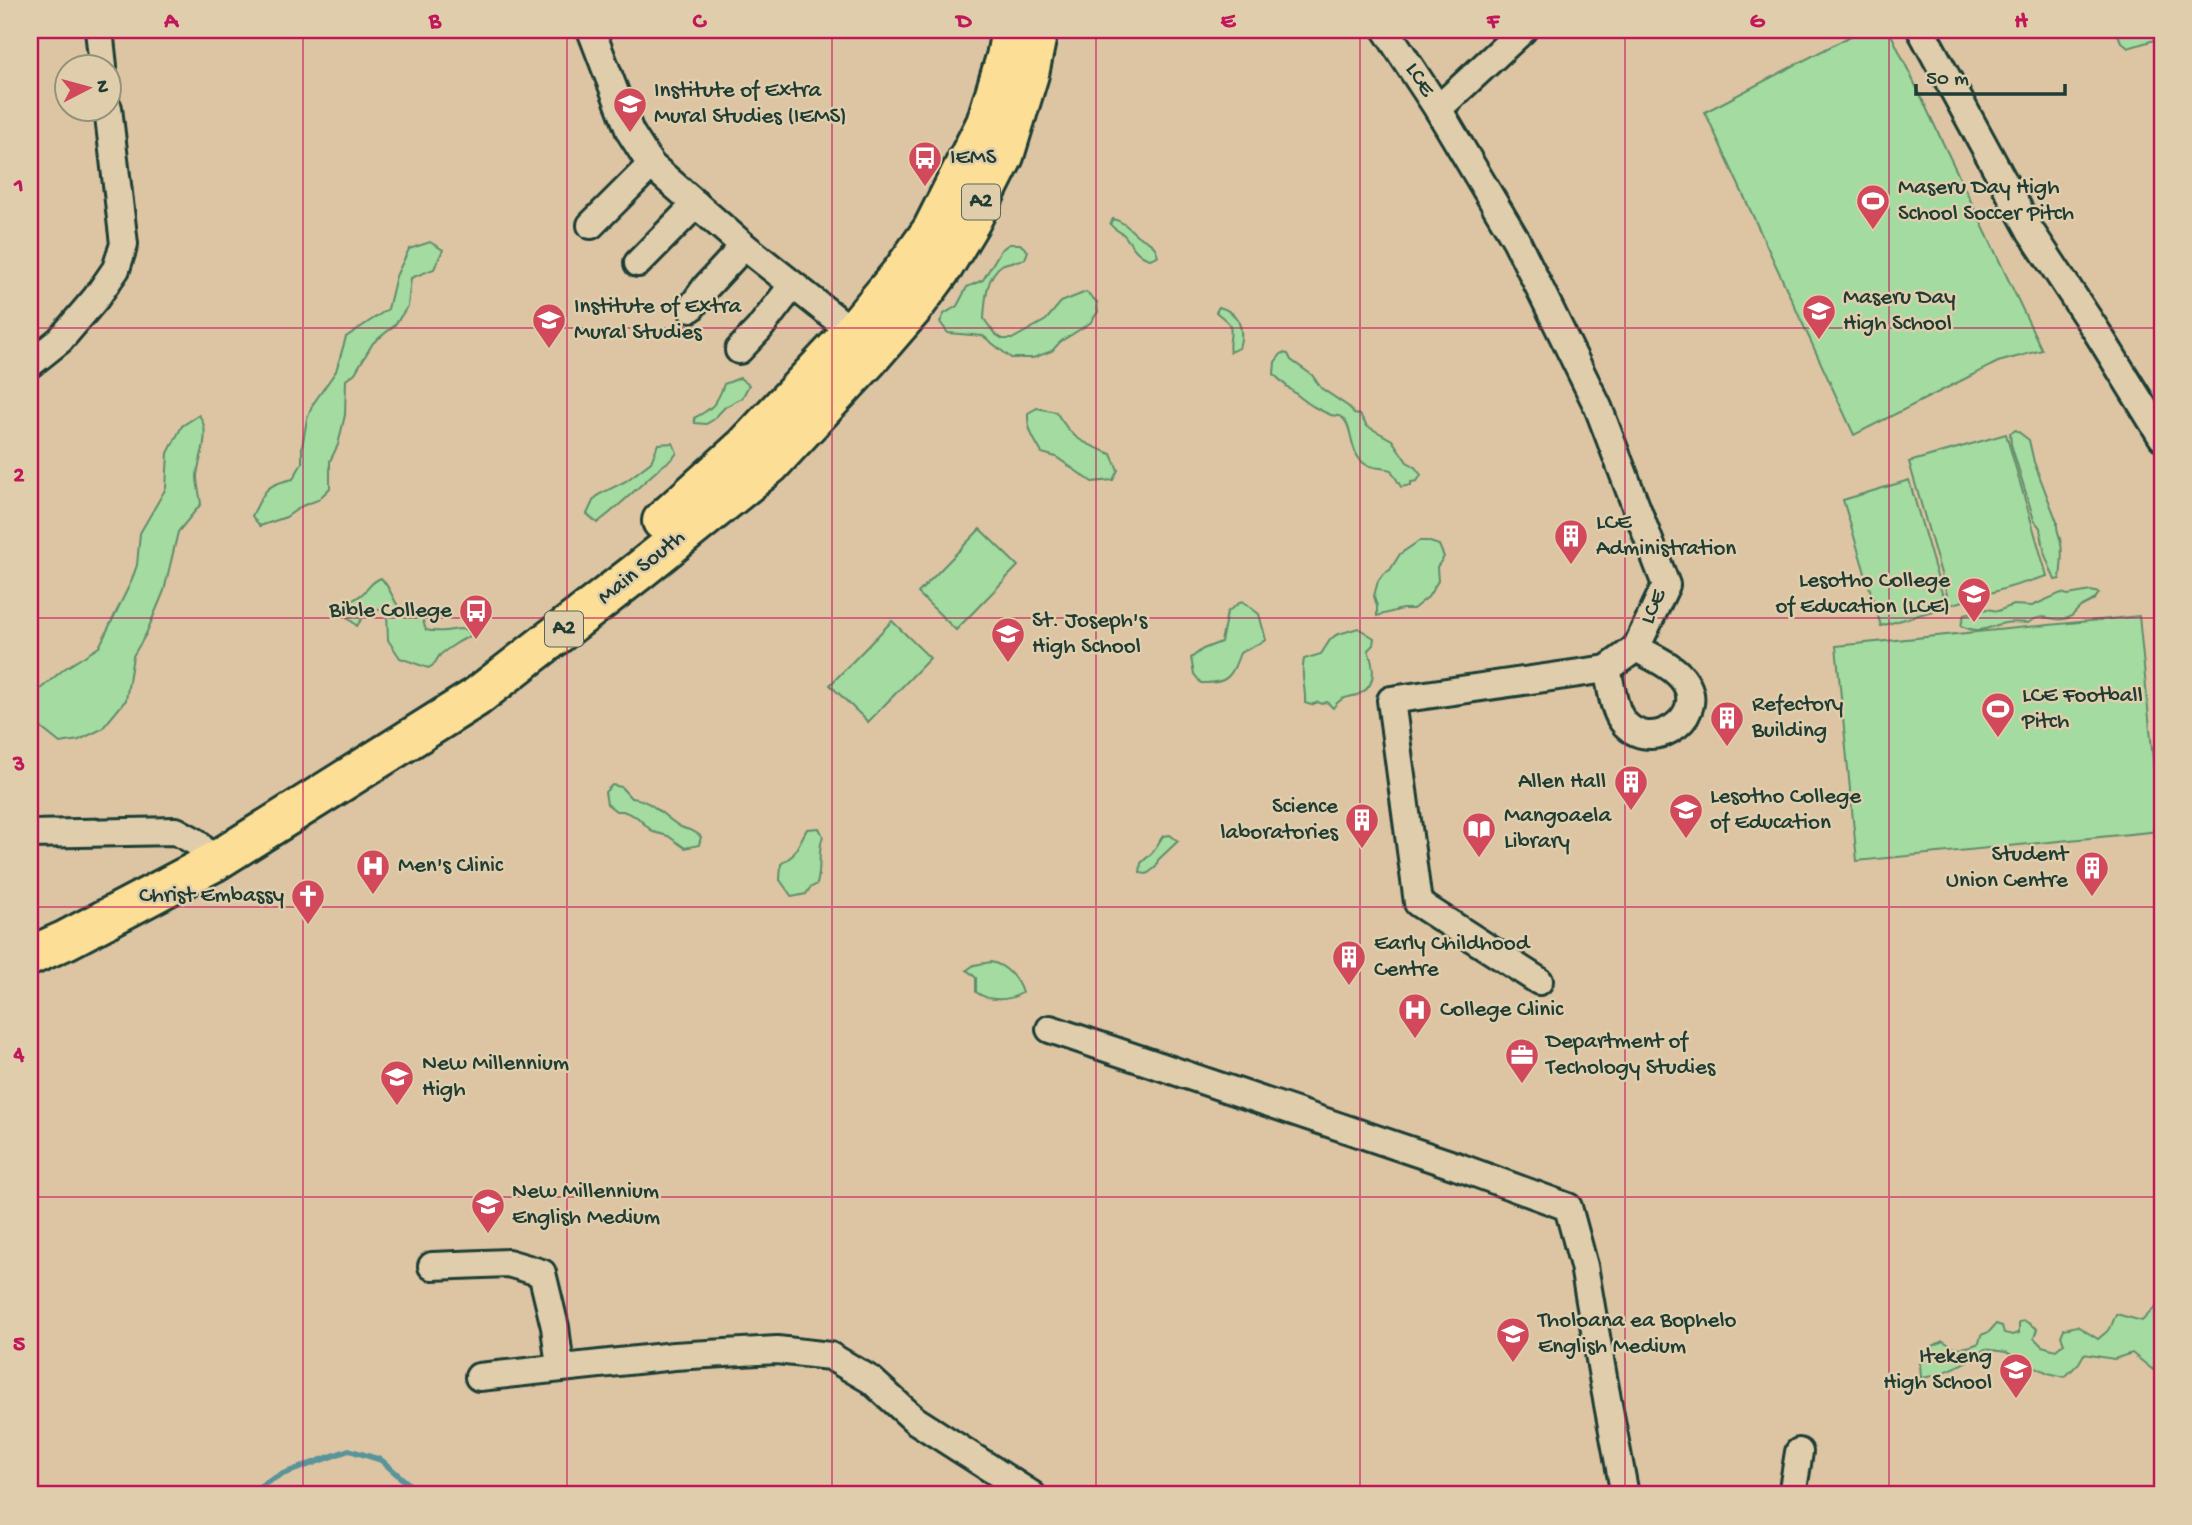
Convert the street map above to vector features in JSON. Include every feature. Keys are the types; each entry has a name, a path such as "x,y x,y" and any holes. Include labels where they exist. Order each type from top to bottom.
{"highway":[{"name":"Main South","path":"864,341 902,272 932,230 986,123 1006,57 1010,30"},
{"name":"Main South","path":"30,956 66,940 390,732 627,553 864,341 913,308 944,266 971,221 1004,156 1029,75 1038,30"},
{"name":"Main South","path":"30,927 205,852"}],"street":[{"path":"99,30 101,52"},
{"path":"592,30 630,132 651,165 792,286 864,341"},
{"name":"LCE","path":"1386,30 1438,109 1516,240 1598,407 1666,585 1636,648 1607,669 1391,700 1418,903 1539,981"},
{"path":"1438,109 1523,30"},
{"path":"1921,30 2031,232 2162,437"},
{"path":"30,364 60,340 96,298 116,269 124,243 110,122"},
{"path":"590,225 651,165"},
{"path":"638,262 696,204"},
{"path":"691,308 706,287 744,246"},
{"path":"739,350 760,329 792,286"},
{"path":"1607,669 1615,707 1628,727 1651,735 1663,734 1674,728 1683,720 1688,708 1690,696 1687,684 1678,673 1636,648"},
{"path":"30,834 176,831 205,852"},
{"path":"1050,1029 1456,1166 1568,1207 1584,1266 1625,1495"},
{"path":"432,1266 508,1263 542,1273 555,1327 561,1368"},
{"path":"479,1377 674,1356 778,1350 830,1356 871,1380 915,1420 1032,1495"},
{"path":"1792,1495 1799,1452"}],"green space":[{"name":"Maseru Day High School Soccer Pitch","path":"1862,30 1889,30 2042,350 1998,362 1854,435 1705,112"},
{"path":"2116,30 2158,30 2161,38 2128,48 2121,42"},
{"path":"1113,219 1151,244 1158,256 1150,259 1138,253 1124,235 1110,224"},
{"path":"430,242 443,250 434,269 411,278 408,306 394,326 373,343 355,373 346,380 345,415 338,445 330,461 330,488 318,500 302,506 286,517 260,526 252,516 266,490 293,479 302,463 307,419 313,404 336,371 346,337 388,309 396,276 409,249"},
{"path":"1009,244 1020,244 1028,251 1025,259 997,269 990,282 984,319 995,334 1003,339 1012,339 1046,320 1061,302 1086,292 1097,302 1098,312 1090,323 1060,342 1052,351 1033,358 1011,358 983,336 948,333 940,322 944,314 957,306 967,287 983,280 1001,250"},
{"path":"1219,307 1236,317 1241,328 1239,348 1230,352 1230,327 1216,312"},
{"path":"1282,353 1288,354 1291,360 1312,375 1321,388 1349,407 1354,414 1360,415 1367,426 1392,440 1407,462 1421,475 1417,481 1401,487 1391,470 1365,464 1356,453 1348,426 1340,416 1331,415 1312,405 1274,374 1275,362"},
{"path":"740,378 749,385 742,398 725,407 706,424 695,423 694,418 710,409 724,384"},
{"path":"1037,408 1056,412 1079,439 1111,454 1118,470 1113,480 1092,482 1056,457 1042,453 1028,419 1028,413"},
{"path":"199,415 205,437 197,476 201,504 178,532 164,591 146,634 133,656 126,700 102,729 79,740 60,743 40,727 30,713 33,695 64,669 99,647 131,582 137,565 140,533 166,488 168,453 182,426"},
{"path":"2016,430 2029,440 2034,462 2057,522 2062,552 2060,579 2055,580 2045,555 2040,528 2034,520 2011,444 2010,433"},
{"path":"2006,434 2047,576 1950,605 1909,462"},
{"path":"673,443 677,453 673,458 597,523 587,514 598,495 626,481 651,462 658,444"},
{"path":"1909,480 1946,607 1881,626 1843,500"},
{"path":"980,529 1018,566 956,630 918,593"},
{"path":"1419,541 1439,545 1444,557 1437,567 1438,581 1428,597 1413,609 1377,616 1374,596 1378,581 1390,570 1400,554"},
{"path":"381,578 400,609 422,618 426,630 465,629 470,636 440,655 428,668 400,658 388,640 387,613 370,606 357,626 343,610"},
{"path":"2091,591 2099,593 2068,618 2044,617 2028,623 2008,622 1979,630 1961,626 1964,614 1987,609 1998,611 2013,605 2032,606 2061,593 2068,595"},
{"path":"1242,601 1259,614 1266,640 1240,653 1231,673 1223,680 1201,683 1194,674 1191,658 1203,649 1221,642 1227,612"},
{"name":"LCE Football Pitch","path":"2139,616 2160,831 1857,861 1836,646"},
{"path":"892,621 930,658 868,722 830,685"},
{"path":"1358,628 1374,638 1373,645 1368,650 1373,672 1368,688 1341,700 1333,708 1327,702 1311,705 1305,703 1304,659 1321,654 1336,635"},
{"path":"612,785 621,787 631,798 652,805 681,827 697,833 701,837 699,845 685,848 668,836 653,832 637,817 616,811 607,804 605,792"},
{"path":"819,828 823,836 817,884 806,894 792,897 780,880 781,864 793,855 807,829"},
{"path":"1170,835 1178,841 1158,860 1156,867 1147,874 1140,873 1141,863 1152,853 1163,836"},
{"path":"991,962 1011,973 1022,993 999,999 987,998 976,992 976,978 967,970 974,965"},
{"path":"2162,1300 2162,1327 2153,1335 2162,1350 2153,1370 2132,1353 2114,1359 2084,1354 2065,1377 2048,1373 2006,1352 1985,1349 1954,1368 1921,1378 1920,1363 1931,1357 1933,1346 1943,1341 1961,1348 1979,1343 1981,1335 1989,1332 1996,1324 2002,1326 2004,1333 2019,1333 2019,1322 2025,1321 2037,1329 2034,1338 2042,1346 2056,1350 2064,1343 2061,1336 2064,1329 2077,1326 2098,1339 2110,1329 2116,1314 2142,1321"}],"waterway":[{"path":"245,1495 280,1475 349,1450 381,1460 421,1495"}],"place":[{"name":"Institute of Extra Mural Studies (IEMS)","path":"630,134"},
{"name":"IEMS","path":"925,188"},
{"name":"Maseru Day High School Soccer Pitch","path":"1873,231"},
{"name":"Maseru Day High School","path":"1819,341"},
{"name":"Institute of Extra Mural Studies","path":"549,350"},
{"name":"LCE Administration","path":"1571,566"},
{"name":"Lesotho College of Education (LCE)","path":"1974,624"},
{"name":"Bible College","path":"476,641"},
{"name":"St. Joseph's High School","path":"1008,664"},
{"name":"LCE Football Pitch","path":"1998,739"},
{"name":"Refectory Building","path":"1727,748"},
{"name":"Allen Hall","path":"1631,812"},
{"name":"Lesotho College of Education","path":"1686,840"},
{"name":"Science laboratories","path":"1362,850"},
{"name":"Mangoaela Library","path":"1479,859"},
{"name":"Men's Clinic","path":"373,896"},
{"name":"Student Union Centre","path":"2092,898"},
{"name":"Christ Embassy","path":"308,926"},
{"name":"Early Childhood Centre","path":"1349,987"},
{"name":"College Clinic","path":"1415,1040"},
{"name":"Department of Techology Studies","path":"1522,1085"},
{"name":"New Millennium High","path":"397,1107"},
{"name":"New Millennium English Medium","path":"488,1235"},
{"name":"Tholoana ea Bophelo English Medium","path":"1513,1364"},
{"name":"Itekeng High School","path":"2016,1400"}]}
